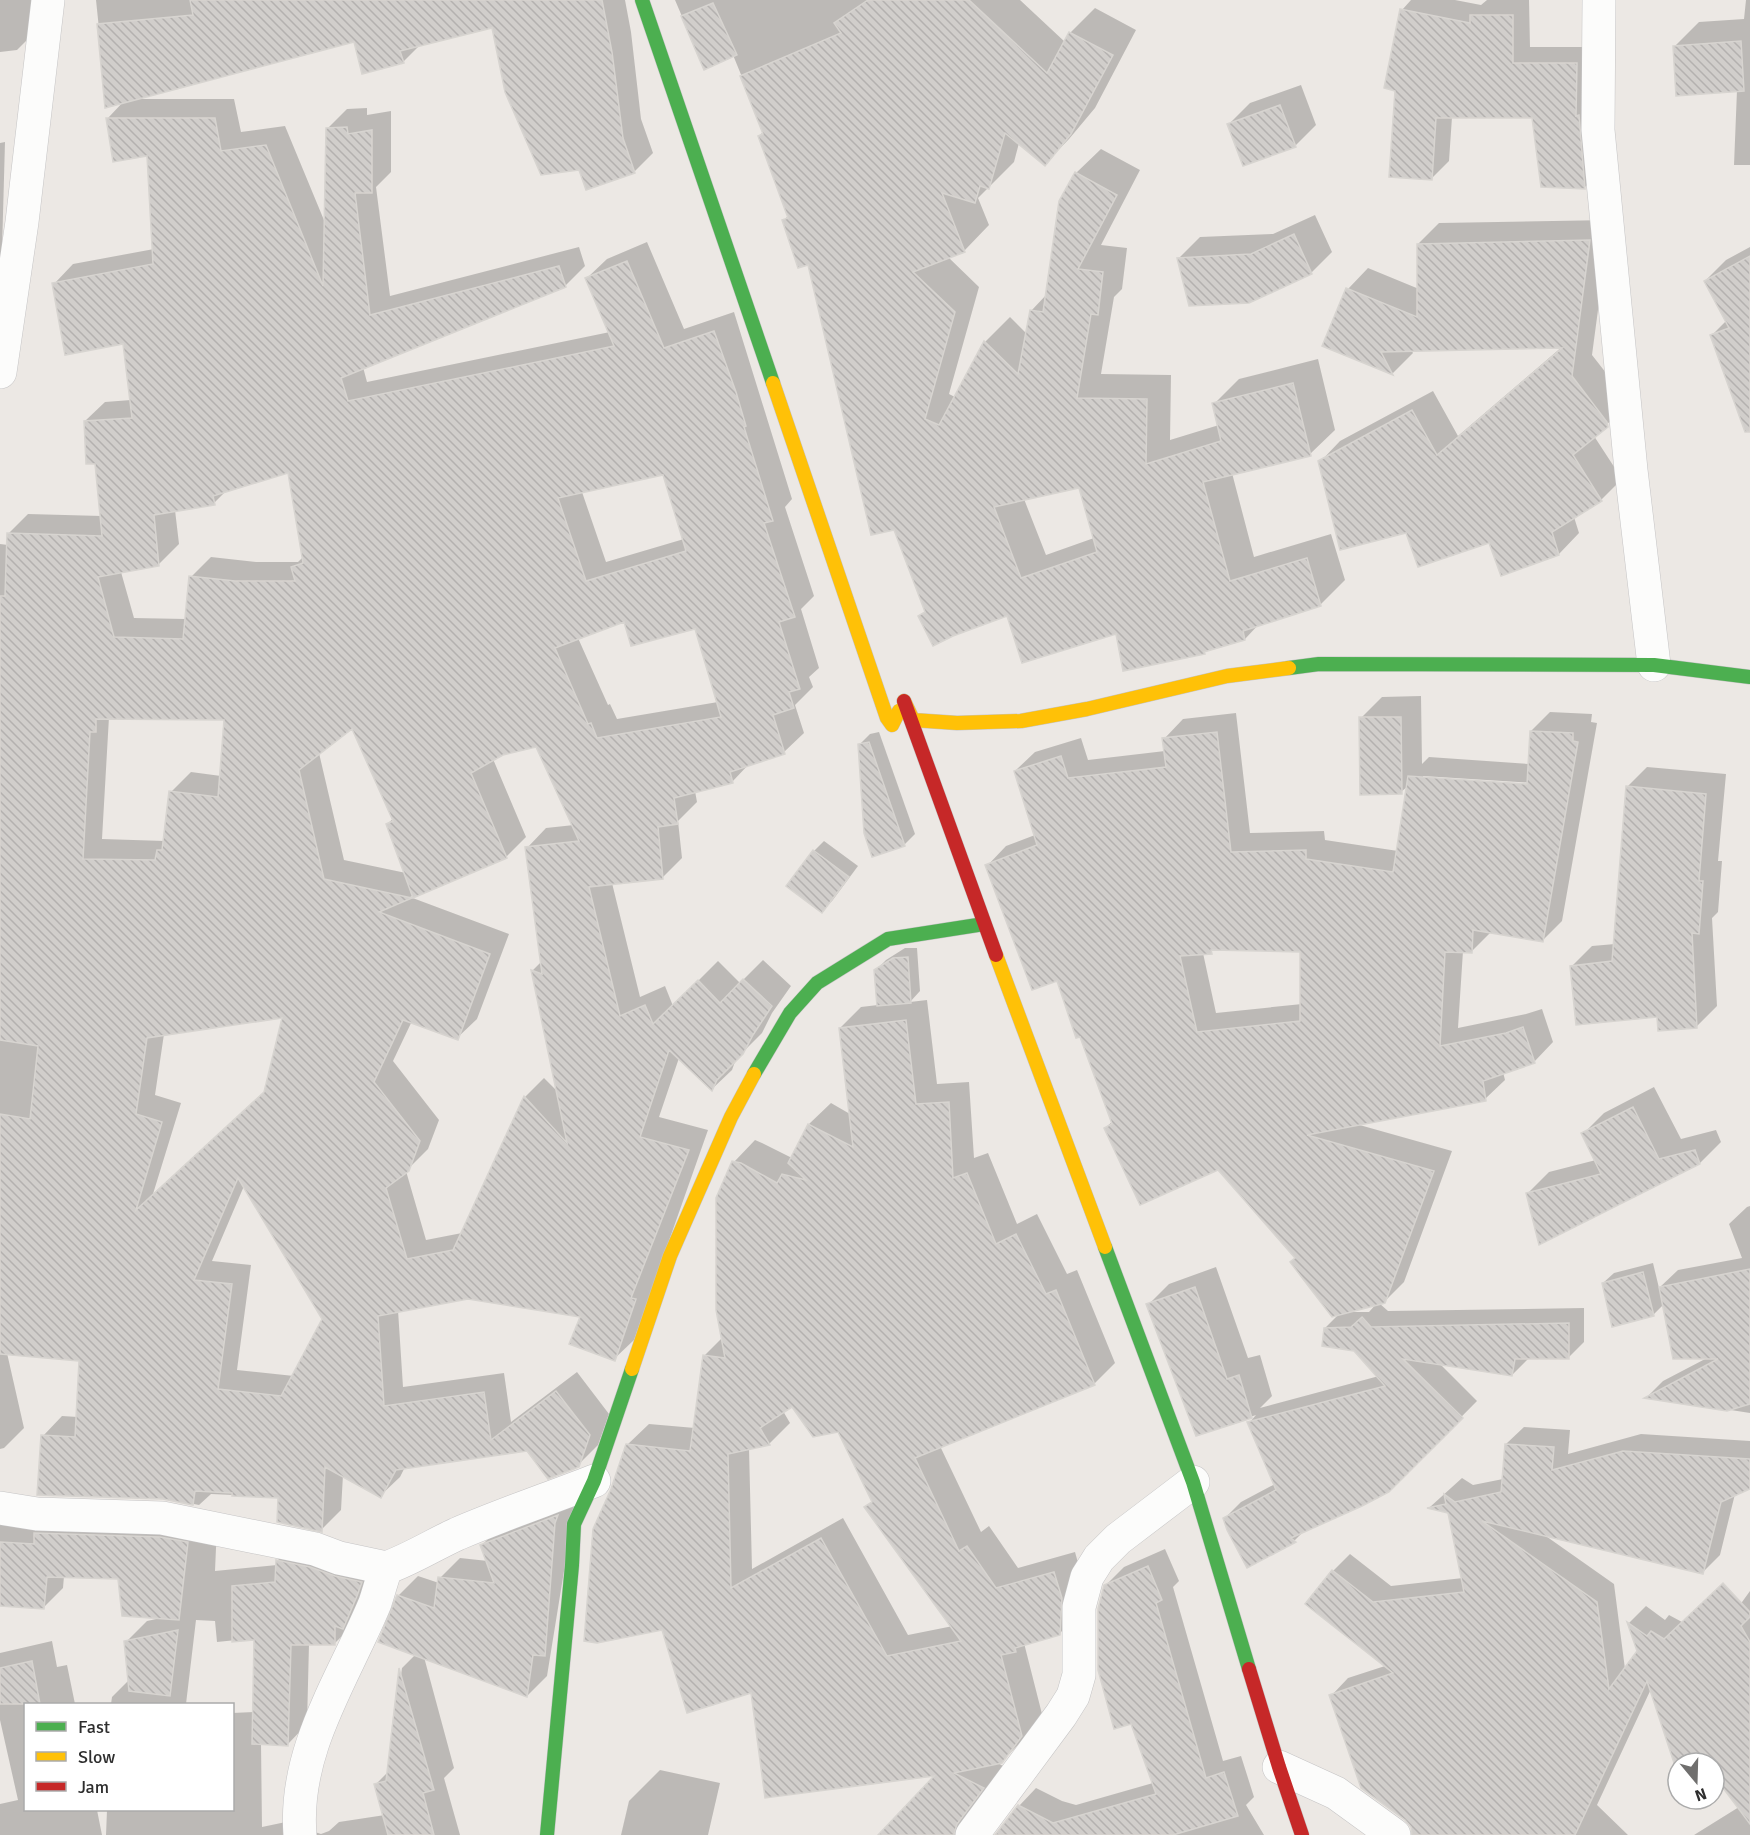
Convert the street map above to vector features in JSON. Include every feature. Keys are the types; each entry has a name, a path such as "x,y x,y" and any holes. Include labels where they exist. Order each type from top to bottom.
{"street":[{"path":"0,372 22,222 48,0"},
{"path":"643,0 887,718 892,725 904,701"},
{"path":"1599,0 1598,130 1631,470 1654,665"},
{"path":"904,701 913,720 957,723 1021,721 1087,709 1227,676 1319,664 1654,665 1750,676"},
{"path":"904,701 984,924 1193,1482 1279,1767 1302,1835"},
{"path":"547,1835 574,1524 594,1481 669,1256 731,1117 763,1056 790,1013 817,983 888,939 984,924"},
{"path":"0,1509 37,1514 162,1518 315,1549 339,1558 386,1568 405,1561 459,1533 594,1481"},
{"path":"972,1835 1061,1715 1072,1696 1079,1675 1079,1607 1087,1577 1099,1558 1118,1539 1193,1482"},
{"path":"300,1835 299,1817 303,1777 314,1736 375,1601 386,1568"},
{"path":"1279,1767 1336,1793 1394,1835"}],"building":[{"path":"190,0 602,0 612,52 623,138 635,173 586,190 579,170 541,175 505,92 492,28 400,51 404,63 362,74 354,42 105,108 97,24 193,15"},
{"path":"868,0 969,0 1047,73 1069,32 1113,55 1071,134 1045,166 1005,133 989,189 980,186 975,203 942,193 965,252 913,272 955,312 925,419 939,425 984,341 1018,374 1030,310 1043,312 1059,201 1075,172 1117,195 1078,269 1103,272 1098,315 1091,314 1077,398 1147,399 1146,464 1221,441 1212,403 1293,383 1311,456 1203,482 1230,581 1307,558 1321,606 1243,631 1245,640 1204,652 1205,654 1123,671 1116,634 1022,663 1007,616 933,646 918,616 925,612 894,530 871,535 808,265 798,268 782,220 788,218 758,136 763,134 740,76 841,33 834,23","holes":["1079,488 1097,552 1021,578 994,507"]},
{"path":"713,3 737,55 704,70 681,16"},
{"path":"1400,9 1470,23 1470,15 1513,15 1513,63 1577,63 1576,116 1579,115 1585,189 1541,187 1532,118 1436,118 1432,180 1389,177 1395,91 1384,88"},
{"path":"1741,41 1744,91 1676,96 1673,46"},
{"path":"1280,105 1296,147 1243,166 1227,124"},
{"path":"106,118 215,118 221,151 266,145 323,286 326,128 347,127 348,134 372,130 372,193 355,193 370,315 559,266 566,287 341,378 348,401 614,346 585,278 627,261 664,348 714,331 736,392 746,426 744,427 773,521 764,523 795,617 779,622 800,689 789,692 794,708 773,715 785,754 730,772 733,783 674,798 678,824 658,827 663,879 589,887 620,1016 645,1005 653,1024 698,980 720,1003 743,979 772,1006 743,1054 717,1080 712,1091 669,1050 640,1137 689,1150 631,1298 636,1299 615,1361 569,1344 580,1317 468,1299 378,1316 384,1406 484,1392 491,1440 556,1391 590,1435 579,1467 548,1479 527,1451 396,1470 381,1498 325,1467 322,1532 277,1522 278,1498 232,1496 232,1493 195,1491 193,1505 163,1499 37,1495 41,1435 75,1437 79,1361 0,1354 0,1114 30,1119 38,1046 0,1040 0,596 5,596 7,533 102,536 95,464 86,464 84,421 132,418 123,344 65,355 52,283 153,264 147,156 113,162","holes":["288,473 303,563 291,567 295,581 235,581 189,576 183,639 114,637 98,577 159,566 154,515 215,505 213,496","663,475 686,551 586,581 558,498","624,622 631,646 695,629 721,717 597,738 591,723 588,724 555,648","96,719 224,720 218,797 169,791 162,850 157,850 155,860 83,859 90,732 96,732","352,729 393,821 386,824 413,898 507,858 471,773 503,755 536,747 579,841 525,847 542,974 531,970 567,1143 524,1096 453,1250 407,1259 386,1188 409,1171 420,1141 374,1082 403,1020 458,1040 490,954 379,912 412,898 324,879 299,770","282,1018 264,1092 136,1210 162,1122 136,1114 147,1038","238,1178 322,1319 281,1396 218,1389 232,1284 194,1280"]},
{"path":"1294,234 1312,274 1249,303 1189,306 1177,258 1251,254"},
{"path":"1590,240 1572,376 1607,422 1608,427 1573,455 1602,501 1552,532 1559,555 1501,576 1489,543 1418,567 1406,533 1340,550 1318,461 1412,410 1437,455 1562,348 1381,352 1393,375 1322,346 1346,288 1417,317 1417,244"},
{"path":"1750,256 1750,432 1745,432 1710,335 1729,328 1704,281"},
{"path":"1359,717 1401,717 1402,794 1360,795"},
{"path":"1530,731 1573,733 1573,741 1578,742 1543,942 1473,930 1472,953 1445,952 1440,1046 1506,1033 1523,1027 1535,1063 1483,1081 1486,1101 1307,1135 1434,1171 1385,1303 1332,1317 1290,1262 1295,1258 1218,1170 1140,1205 1104,1128 1112,1124 1080,1037 1076,1038 1057,981 1032,990 985,865 1037,845 1014,771 1061,756 1068,778 1166,767 1162,738 1217,732 1231,852 1306,850 1306,859 1393,872 1408,776 1527,784","holes":["1211,950 1300,952 1300,1021 1197,1032 1180,956 1212,954"]},
{"path":"869,742 905,846 872,857 864,833 858,744"},
{"path":"1626,786 1706,794 1699,881 1703,881 1699,934 1692,933 1697,1028 1658,1031 1657,1017 1576,1025 1570,966 1612,961"},
{"path":"813,850 849,877 822,913 786,886"},
{"path":"908,957 911,1003 877,1006 874,970 893,958"},
{"path":"906,1020 916,1104 949,1102 953,1178 967,1173 996,1244 1016,1234 1046,1294 1056,1290 1095,1385 915,1458 959,1551 967,1546 996,1588 1054,1572 1062,1598 1060,1635 1015,1648 1016,1652 1001,1655 1022,1736 1002,1763 954,1773 984,1788 957,1824 954,1835 878,1835 934,1776 765,1798 751,1693 687,1713 662,1630 597,1643 584,1641 593,1529 611,1489 626,1444 690,1451 703,1355 725,1358 716,1310 716,1198 732,1161 741,1163 777,1183 782,1174 806,1180 788,1163 808,1124 853,1147 839,1028","holes":["792,1407 813,1437 838,1432 872,1502 864,1507 961,1641 887,1656 821,1538 731,1588 728,1454 770,1445 760,1428"]},
{"path":"1633,1107 1659,1159 1695,1150 1700,1164 1539,1245 1526,1193 1601,1174 1581,1133"},
{"path":"1750,1269 1750,1404 1727,1411 1644,1398 1718,1359 1673,1359 1659,1287"},
{"path":"1643,1272 1654,1316 1612,1327 1602,1283"},
{"path":"1195,1287 1227,1379 1239,1375 1252,1418 1196,1436 1146,1304"},
{"path":"1362,1317 1371,1327 1569,1323 1569,1359 1515,1359 1512,1376 1403,1359 1463,1418 1389,1492 1291,1538 1296,1542 1247,1568 1223,1518 1276,1490 1247,1422 1385,1386 1354,1351 1322,1346 1324,1328 1351,1327"},
{"path":"1505,1444 1554,1447 1552,1470 1623,1451 1750,1459 1750,1489 1721,1502 1703,1574 1482,1521 1597,1602 1609,1689 1637,1651 1627,1622 1647,1636 1651,1631 1664,1639 1723,1583 1750,1612 1750,1617 1741,1626 1750,1642 1750,1824 1726,1792 1726,1751 1670,1751 1647,1681 1575,1835 1412,1835 1411,1827 1405,1820 1361,1788 1329,1695 1393,1673 1305,1604 1332,1570 1373,1602 1464,1592 1448,1513 1427,1508 1446,1504 1444,1494 1455,1502 1501,1492"},
{"path":"558,1515 555,1523 545,1656 533,1655 527,1697 378,1642 397,1595 434,1608 438,1577 494,1583 480,1545"},
{"path":"34,1533 160,1537 188,1542 179,1620 122,1616 118,1579 47,1577 44,1609 0,1606 0,1542 34,1544"},
{"path":"276,1560 362,1582 343,1629 335,1626 335,1645 291,1645 288,1746 252,1744 254,1640 232,1642 232,1586 275,1582"},
{"path":"1148,1566 1162,1600 1156,1603 1206,1778 1224,1772 1238,1816 1173,1835 995,1835 1018,1805 1053,1823 1156,1794 1131,1724 1114,1729 1098,1670 1098,1609 1104,1585"},
{"path":"178,1630 170,1696 129,1691 124,1641"},
{"path":"32,1661 40,1703 0,1704 0,1668"},
{"path":"399,1668 434,1790 423,1793 434,1835 388,1835 374,1784 386,1781"}],"traffic: fast":[{"path":"642,0 773,383"},
{"path":"1289,668 1319,664 1654,665 1750,677"},
{"path":"754,1074 790,1013 817,983 888,939 984,924"},
{"path":"1105,1247 1193,1482 1249,1669"},
{"path":"547,1835 574,1524 594,1481 632,1369"}],"traffic: slow":[{"path":"773,383 887,718 892,725 899,711"},
{"path":"904,701 913,720 957,723 1021,721 1087,709 1227,676 1289,668"},
{"path":"996,955 1105,1247"},
{"path":"632,1369 670,1256 731,1117 754,1074"}],"traffic: jam":[{"path":"904,701 996,955"},
{"path":"1249,1669 1302,1835"}]}
